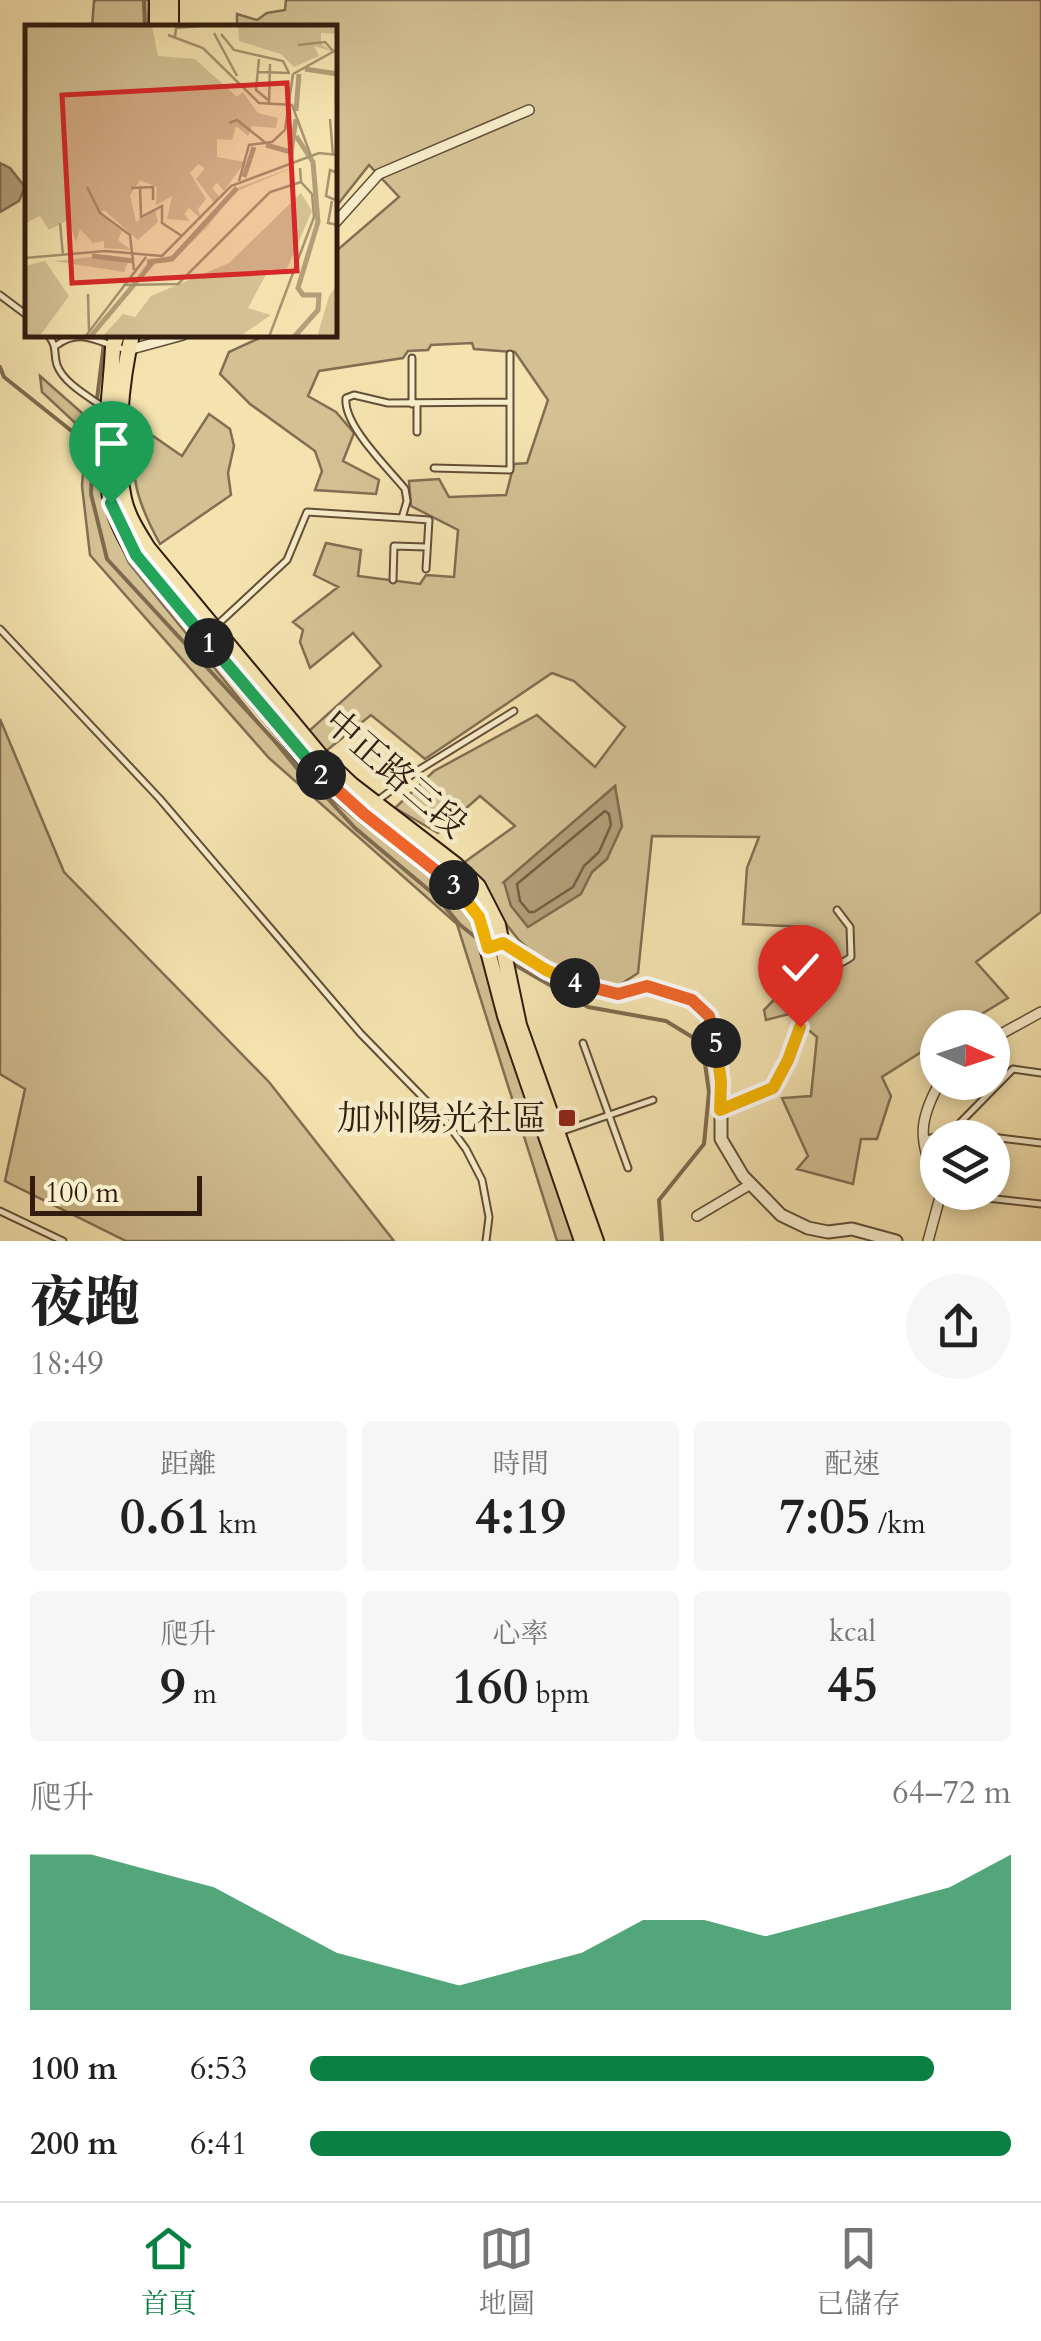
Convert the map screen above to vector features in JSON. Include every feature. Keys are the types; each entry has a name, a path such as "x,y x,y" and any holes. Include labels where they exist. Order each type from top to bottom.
{"main road":[{"name":"中正路三段","path":"123,342 107,474 111,503 136,555 312,767 466,896 495,945"},
{"name":"中正路三段","path":"116,414 120,476 131,521 148,548 319,754 478,886 498,925 495,945"},
{"path":"495,945 519,1025 596,1241"},
{"path":"495,945 506,1016 582,1241"}],"street":[{"path":"338,220 379,174 529,110"},
{"path":"123,342 157,338"},
{"path":"495,945 566,980 605,992 618,994 647,986 692,1000 709,1016 716,1036 721,1139 751,1184 781,1215 808,1228 828,1232 852,1229 896,1241"},
{"path":"1010,1029 1041,1012"},
{"path":"697,1216 751,1184"},
{"path":"928,1241 935,1210"}],"lane":[{"path":"0,295 25,314"},
{"path":"51,338 57,345 58,366 74,386 116,414"},
{"path":"57,345 66,338"},
{"path":"434,468 510,470 510,354"},
{"path":"412,358 418,432"},
{"path":"402,518 407,501 405,490 356,429 344,404 346,398 414,404 510,402"},
{"path":"214,628 287,560 307,512 428,520 426,568"},
{"path":"392,580 394,546 427,548"},
{"path":"0,629 159,798 361,1034 444,1119 482,1180 490,1217 486,1241"},
{"path":"374,803 417,771 514,711"},
{"path":"720,1110 773,1088 800,1027 802,995 811,978 851,957 850,927 836,910"},
{"path":"583,1043 628,1168"},
{"path":"964,1120 1014,1069 1041,1073"},
{"path":"558,1134 653,1100"},
{"path":"1010,1139 1041,1143"},
{"path":"1010,1201 1041,1204"},
{"path":"0,1211 63,1241"}],"shaded area":[{"path":"149,0 148,25 92,25 94,1"},
{"path":"286,0 1041,0 1041,912 976,962 1008,998 988,1010 920,1010 920,1053 882,1077 891,1096 877,1139 861,1139 853,1184 797,1169 808,1156 782,1098 811,1096 817,1037 789,1014 766,1020 764,1010 822,951 808,927 743,924 747,868 759,837 652,836 638,973 618,986 565,970 529,949 462,864 515,826 480,796 438,833 395,808 434,771 537,715 595,767 625,727 574,681 552,673 425,759 371,715 326,751 309,731 381,666 353,633 310,668 300,642 303,630 293,622 338,587 314,575 326,543 361,550 358,576 420,584 426,575 454,577 458,530 411,506 409,481 439,479 449,497 506,495 514,464 527,463 548,400 515,352 474,349 472,343 431,345 428,350 408,351 403,358 319,371 308,396 336,412 354,433 343,461 379,480 376,494 315,490 322,471 315,451 250,404 220,374 229,352 259,338 338,338 338,249 399,197 369,165 338,204 338,25 237,25 237,14 257,20 267,13 285,10","holes":["615,787 607,859 592,872 504,882"]},
{"path":"40,376 98,427 103,438 100,477 108,516 129,563 299,772 434,877 473,922 500,1021 575,1241 557,1241 457,924 269,758 90,555 82,486 86,433 42,392"},
{"path":"209,414 230,429 234,446 228,473 231,495 160,544 136,487 137,425 182,456"},
{"path":"0,719 64,872 269,1082 394,1241 126,1241 5,1181 25,1089 0,1074"}],"water":[{"path":"0,163 10,168 25,187 19,201 0,212"},
{"path":"615,786 622,826 607,859 592,872 581,894 528,927 511,906 504,882"}],"waterway":[{"path":"144,0 145,25"},
{"path":"105,338 94,423 91,494 107,559 355,828 436,896 460,925 478,939"},
{"path":"0,367 4,377 93,448"},
{"path":"510,962 588,1007 666,1021 702,1043 709,1092 704,1144 659,1200 662,1241"}],"place":[{"name":"加州陽光社區","path":"567,1118"}],"route":[{"path":"111,503 136,555 312,767 466,896 479,917 488,948 503,943 566,980 605,992 618,994 647,986 692,1000 709,1016 716,1036 720,1110 773,1088 800,1027"}]}
